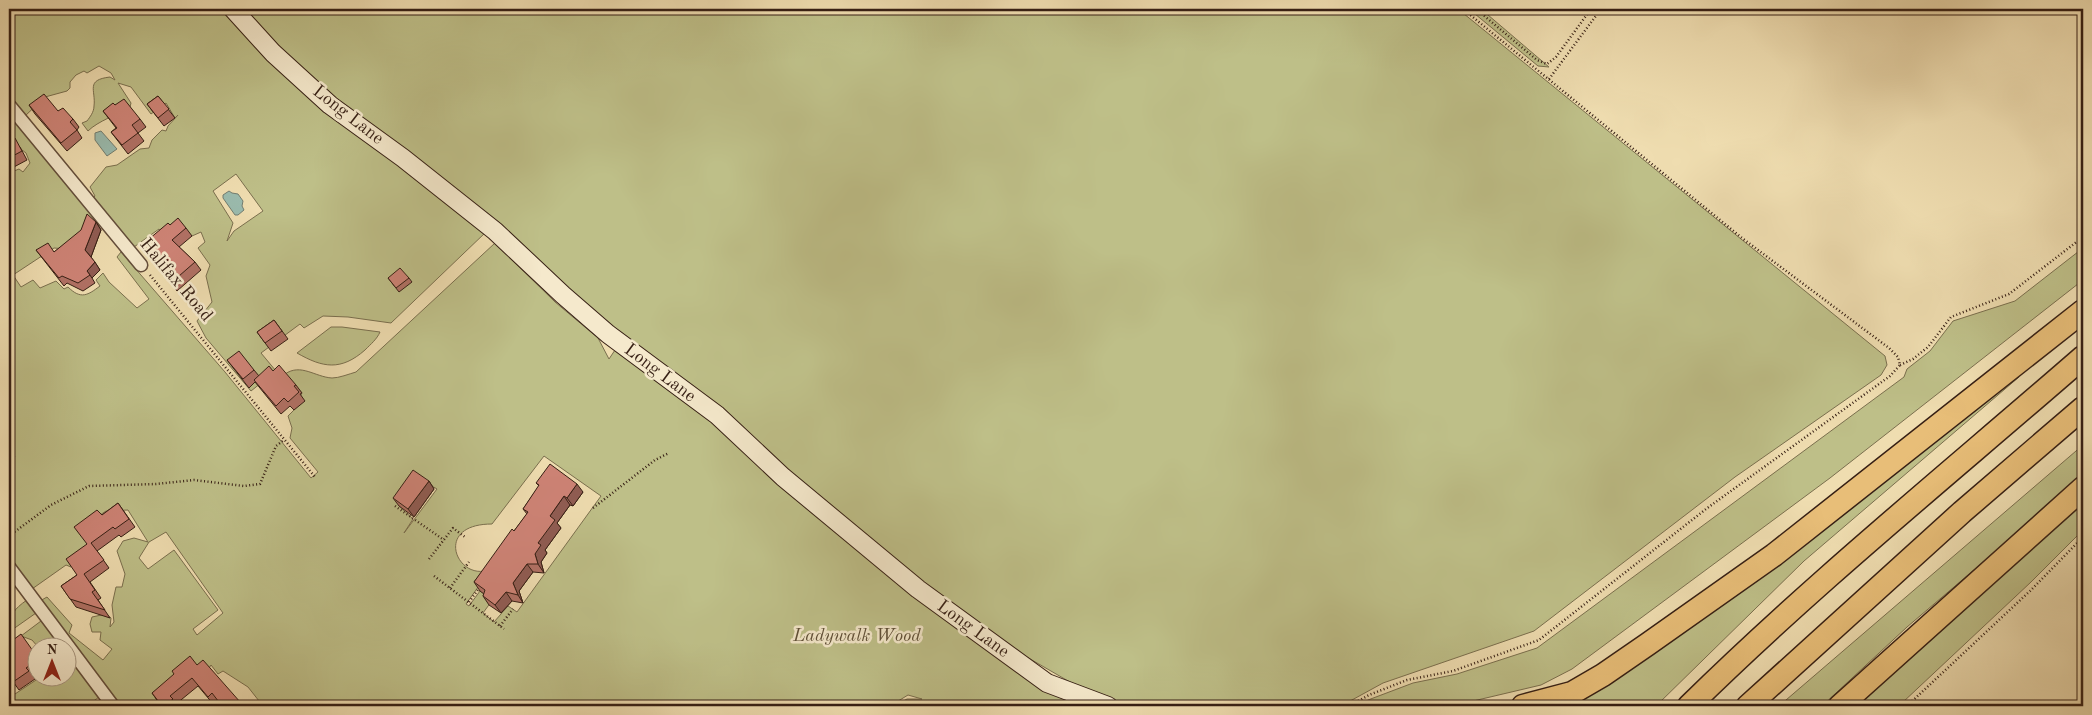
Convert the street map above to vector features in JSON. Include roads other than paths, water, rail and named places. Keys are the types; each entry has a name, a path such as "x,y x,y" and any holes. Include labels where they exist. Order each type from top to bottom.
{"highway":[{"path":"1523,706 1572,693 1603,675 1648,644 1774,555 2083,311"},
{"path":"1689,706 1825,580 2083,357"},
{"path":"1748,706 1962,512 2083,408"},
{"path":"1840,706 2083,488"}],"street":[{"name":"Long Lane","path":"233,9 273,52 330,105 403,158 495,231 562,296 608,334 717,416 783,477 918,589 1047,683 1108,706"},
{"name":"Halifax Road","path":"9,105 141,265"},
{"path":"9,567 112,706"}],"park label":[{"name":"Ladywalk Wood","path":"857,636"}]}
